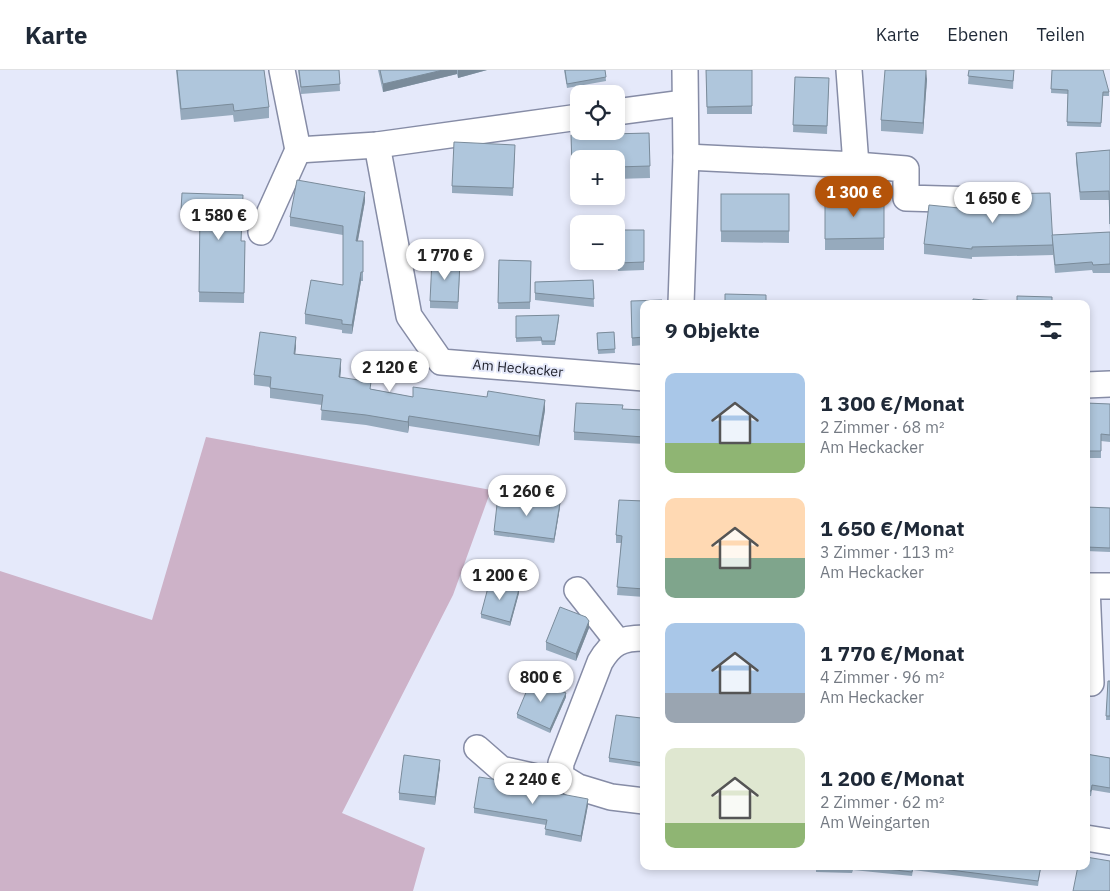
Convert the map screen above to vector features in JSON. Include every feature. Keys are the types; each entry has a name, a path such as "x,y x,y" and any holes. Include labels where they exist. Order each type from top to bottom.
{"street":[{"path":"261,232 298,150 282,70"},
{"path":"681,300 686,156 685,70"},
{"path":"848,70 856,165"},
{"path":"625,111 684,103"},
{"path":"298,150 377,145 570,118"},
{"name":"Am Heckacker","path":"377,145 409,316 441,362 640,378"},
{"path":"686,156 906,169 906,198 978,200"},
{"path":"1090,384 1110,384"},
{"path":"1091,683 1095,586"},
{"path":"577,590 618,642"},
{"path":"560,776 561,763 600,662 608,649 618,642 640,638"},
{"path":"477,748 501,769 541,778 560,776 578,787 611,798 640,801"},
{"path":"1090,839 1110,842"}],"shaded area":[{"path":"206,437 491,490 453,595 342,813 425,848 413,891 0,891 0,571 152,620"}],"building":[{"path":"177,70 264,70 269,107 234,111 233,104 181,109"},
{"path":"299,70 339,70 340,84 301,87"},
{"path":"380,70 443,70 383,84"},
{"path":"565,70 605,70 606,77 567,84"},
{"path":"706,70 752,70 752,106 707,107"},
{"path":"885,70 926,70 923,123 881,120"},
{"path":"969,70 1014,70 1013,81 968,76"},
{"path":"1052,70 1103,70 1109,92 1103,92 1101,123 1067,122 1068,90 1051,89"},
{"path":"795,77 829,78 827,126 793,125"},
{"path":"649,133 650,166 625,167 625,150 571,150 571,140 625,140 625,134"},
{"path":"454,142 515,145 513,188 452,186"},
{"path":"1110,150 1110,224 1109,191 1080,192 1076,153"},
{"path":"297,180 365,192 356,241 363,241 363,272 361,272 352,325 342,324 342,320 305,314 311,280 343,285 343,226 290,217"},
{"path":"182,193 243,195 241,241 245,241 244,293 199,292 200,211 181,210"},
{"path":"1050,193 1053,245 972,247 972,249 924,244 929,205 999,212 998,194"},
{"path":"721,194 789,194 789,231 721,231"},
{"path":"825,197 884,197 884,238 825,239"},
{"path":"625,230 644,230 644,262 625,263"},
{"path":"1110,232 1110,264 1093,265 1092,262 1055,265 1052,235"},
{"path":"432,260 460,262 458,302 430,301"},
{"path":"499,260 531,261 530,302 498,303"},
{"path":"593,280 594,299 535,293 535,282"},
{"path":"725,294 766,295 766,300 725,300"},
{"path":"1017,296 1052,297 1052,300 1017,300"},
{"path":"631,301 640,301 640,337 632,338"},
{"path":"559,315 555,341 542,341 541,337 516,338 516,316"},
{"path":"260,332 296,337 294,354 341,359 339,377 371,382 370,389 413,397 413,387 487,397 488,391 545,400 539,436 409,416 408,422 321,410 323,395 270,388 271,377 254,375"},
{"path":"614,332 615,349 598,350 597,333"},
{"path":"576,403 623,405 622,409 640,410 640,437 574,432"},
{"path":"1090,403 1110,404 1110,435 1101,434 1101,451 1090,451"},
{"path":"498,496 560,503 554,539 494,531"},
{"path":"619,500 640,501 640,589 617,587 622,536 616,535"},
{"path":"1090,507 1110,508 1110,548 1090,547"},
{"path":"490,580 519,589 510,622 481,614"},
{"path":"560,607 586,617 589,621 576,654 546,642"},
{"path":"532,678 566,693 550,729 517,714"},
{"path":"1108,681 1110,681 1110,716 1106,716"},
{"path":"616,715 640,718 640,762 609,758"},
{"path":"404,755 440,760 435,797 399,793"},
{"path":"1090,755 1110,758 1110,788 1092,785 1091,791"},
{"path":"479,777 524,784 524,787 588,799 581,836 545,829 547,820 474,808"},
{"path":"1090,858 1110,861 1110,891 1073,891 1077,870 1090,870"},
{"path":"895,870 912,870 912,872"},
{"path":"950,870 1040,870 1038,881"}]}
